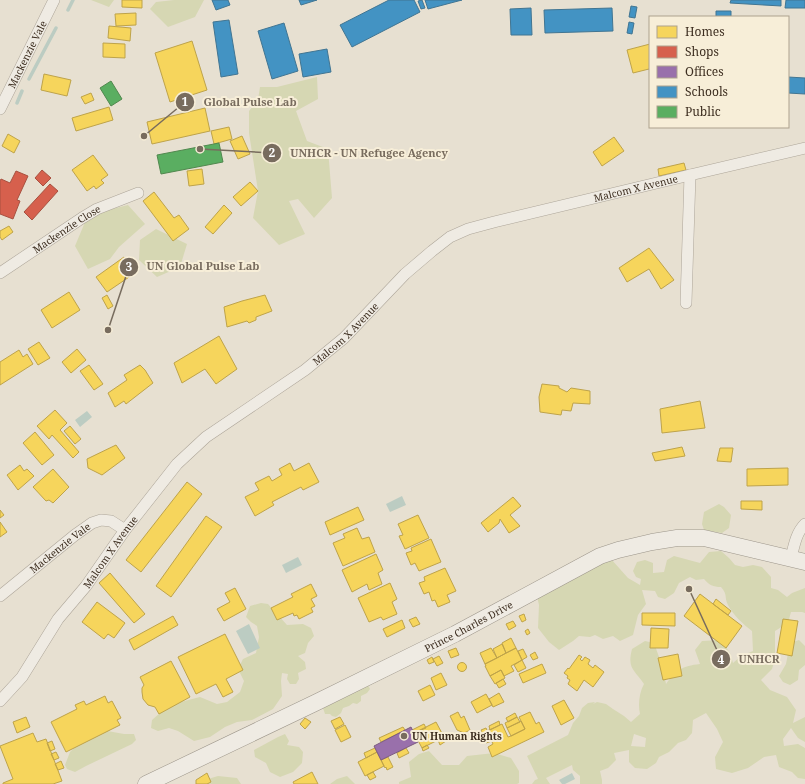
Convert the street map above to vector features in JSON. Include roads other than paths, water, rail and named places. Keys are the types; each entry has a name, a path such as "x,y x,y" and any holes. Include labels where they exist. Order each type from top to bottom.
{"street":[{"name":"Mackenzie Vale","path":"0,109 54,0"},
{"name":"Malcom X Avenue","path":"0,701 22,677 58,619 86,586 125,530 177,464 206,437 305,370 344,338 405,274 450,237 468,229 805,148"},
{"path":"686,303 690,175"},
{"name":"Mackenzie Close","path":"0,273 97,209 138,193"},
{"name":"Mackenzie Vale","path":"0,596 92,523 101,520 111,521 125,530"},
{"path":"798,560 796,540 801,528 805,524"},
{"name":"Prince Charles Drive","path":"146,784 316,703 437,643 600,556 652,542 677,538 704,538 798,560"}],"waterway":[{"path":"68,10 73,0"},
{"path":"29,79 56,28"},
{"path":"17,103 22,91"}],"place":[{"name":"Global Pulse Lab","path":"144,136"},
{"name":"UNHCR - UN Refugee Agency","path":"200,149"},
{"name":"UN Global Pulse Lab","path":"108,330"},
{"name":"UNHCR","path":"689,589"},
{"name":"UN Human Rights","path":"404,736"}]}
